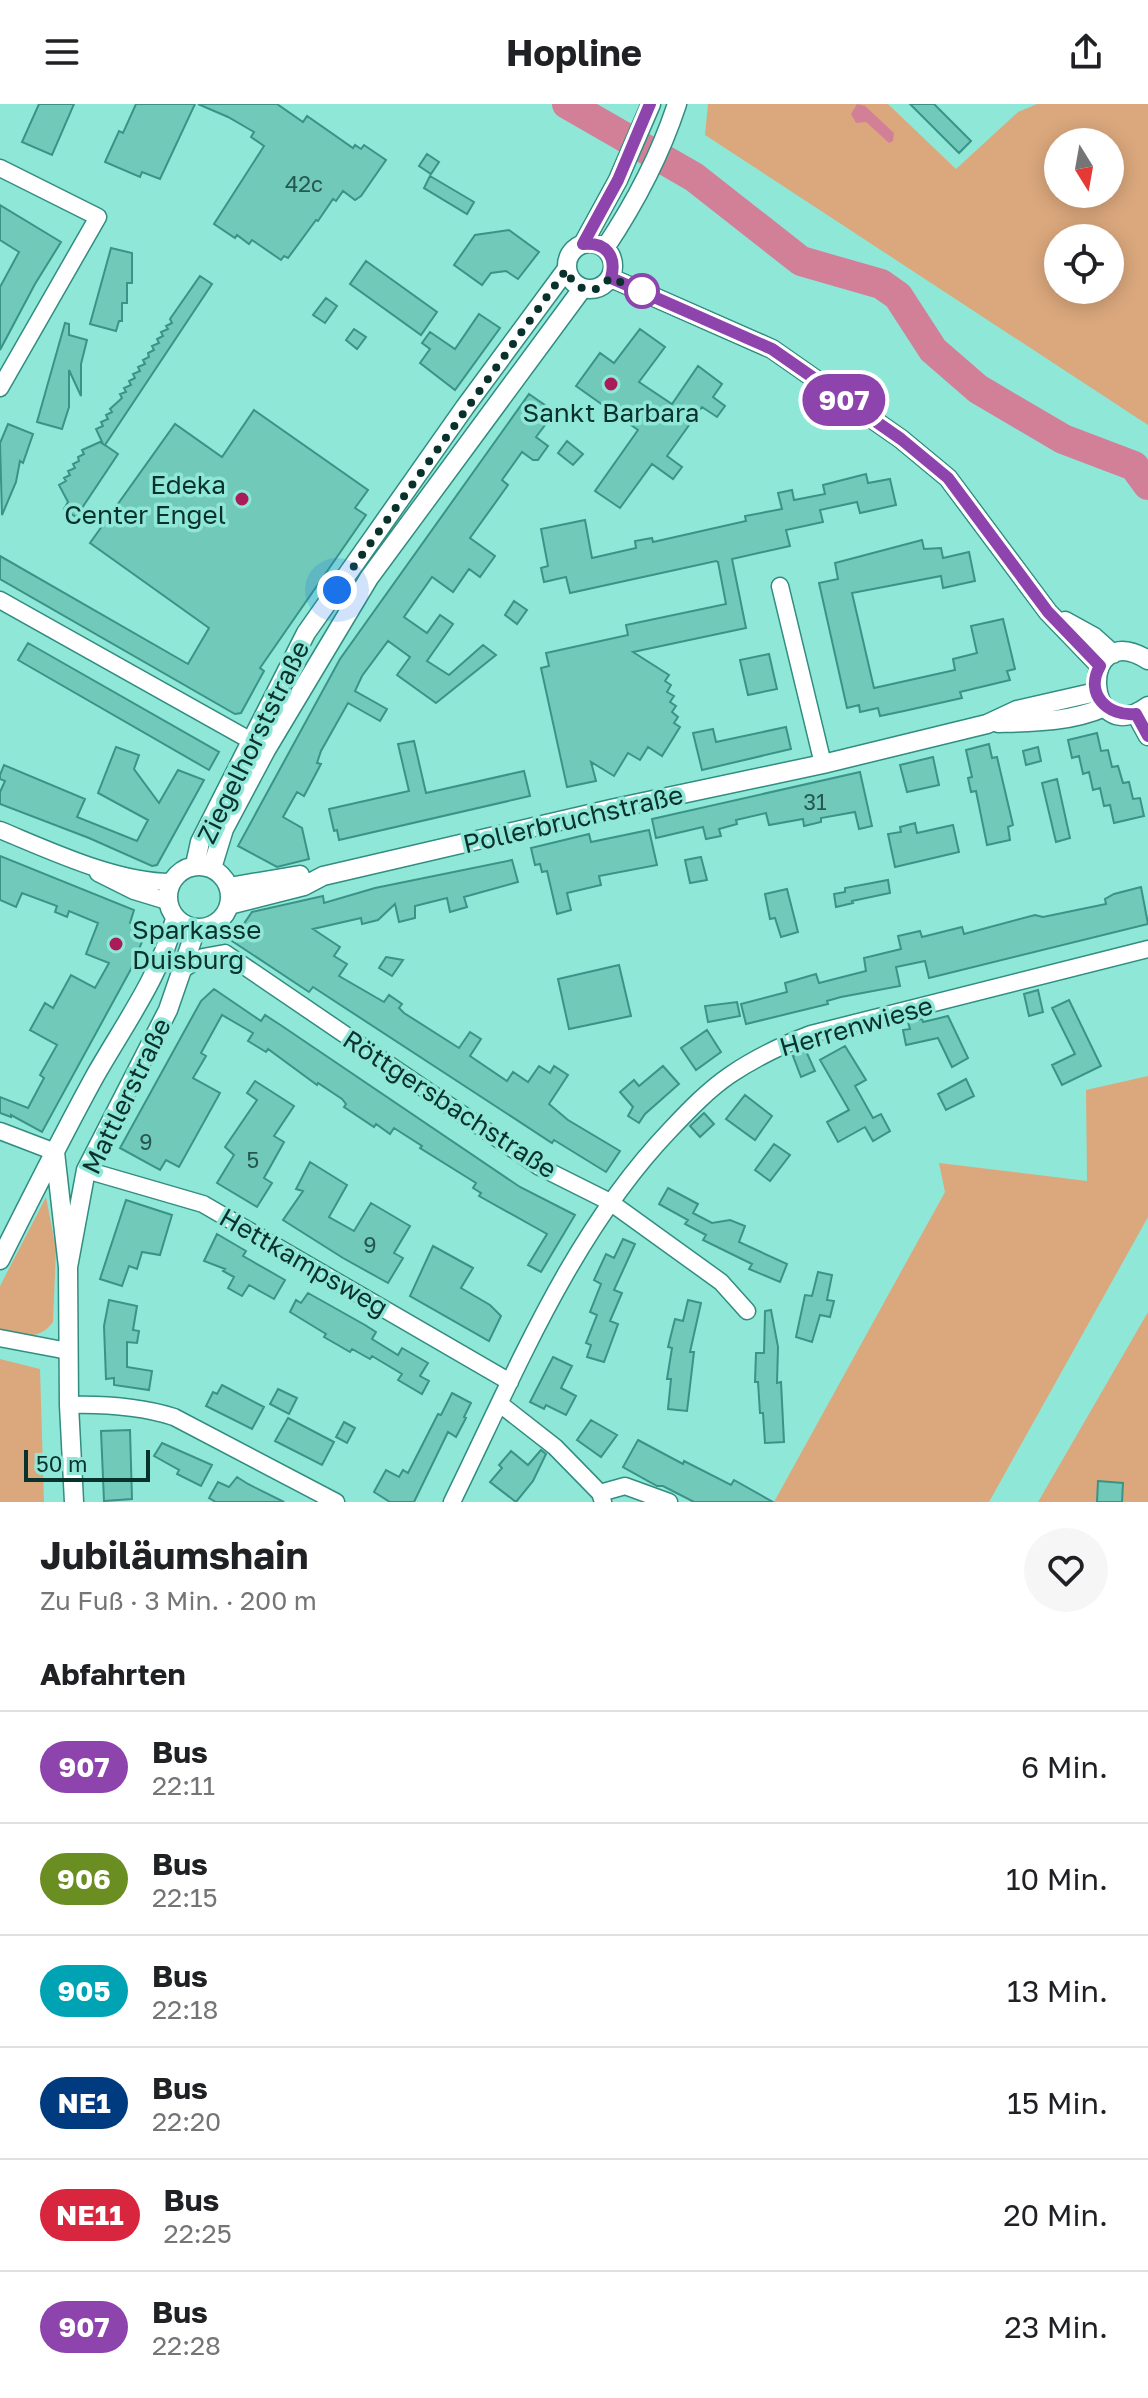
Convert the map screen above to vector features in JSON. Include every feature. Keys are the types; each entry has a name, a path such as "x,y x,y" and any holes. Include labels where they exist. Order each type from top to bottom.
{"street":[{"name":"Ziegelhorststraße","path":"204,867 224,829 306,633 566,270 569,255 583,244 618,180 651,104"},
{"path":"605,248 642,189 668,133 677,104"},
{"path":"0,168 98,217 7,361 0,388"},
{"path":"566,270 572,282 582,289 596,289 611,278 614,267 612,256 595,243 583,244"},
{"path":"611,278 772,349 901,439 948,478 1048,612 1094,637 1107,660"},
{"name":"Ziegelhorststraße","path":"259,745 369,578 582,289"},
{"path":"780,586 823,764"},
{"path":"0,600 259,745"},
{"path":"1148,660 1125,652 1107,660 1094,685 1100,699 1115,713 1142,710 1148,736"},
{"name":"Pollerbruchstraße","path":"229,896 304,886 323,876 611,809 823,764 987,724 1017,710 1100,699"},
{"path":"0,830 83,864 152,882 171,882 167,901 175,919 170,940 149,984 55,1152 0,1260"},
{"path":"83,864 114,883 167,901"},
{"name":"Ziegelhorststraße","path":"171,882 185,868 204,867 225,879 229,896"},
{"path":"175,919 196,929 214,925 224,917 229,896"},
{"name":"Mattlerstraße","path":"68,1267 86,1170 168,1010 196,929"},
{"name":"Herrenwiese","path":"452,1502 561,1285 610,1202 658,1142 728,1076 773,1049 811,1034 1148,949"},
{"name":"Röttgersbachstraße","path":"183,969 203,957 225,953 538,1166 610,1202 721,1282 747,1311"},
{"path":"0,1131 55,1152"},
{"name":"Mattlerstraße","path":"55,1152 68,1267 69,1405 74,1502"},
{"name":"Hettkampsweg","path":"86,1170 203,1204 510,1382"},
{"path":"0,1338 68,1351"},
{"path":"69,1405 97,1404 148,1409 174,1417 336,1502"},
{"path":"500,1404 555,1447 602,1498 625,1486 669,1502"}],"shaded area":[{"path":"708,104 888,104 956,169 1018,112 1037,104 1148,104 1148,425 705,135"},
{"path":"857,104 865,106 894,133 893,141 889,143 866,122 856,123 851,114"},
{"path":"1148,1076 1148,1217 989,1502 774,1502 945,1192 939,1163 1087,1181 1086,1090"},
{"path":"46,1197 56,1249 53,1322 35,1335 0,1330 0,1286"},
{"path":"1148,1312 1148,1502 1038,1502"},
{"path":"0,1359 40,1369 44,1502 0,1502"}],"building":[{"path":"39,104 74,104 52,155 22,142"},
{"path":"136,104 195,104 160,179 142,172 140,177 105,162"},
{"path":"198,104 277,104 303,122 307,116 353,148 355,145 361,149 364,145 386,160 361,196 355,200 343,191 336,201 333,199 288,258 284,256 281,260 252,240 249,244 214,224 264,146 251,137 254,132"},
{"path":"910,104 934,104 971,141 959,153"},
{"path":"427,154 439,162 431,174 419,166"},
{"path":"430,176 474,202 467,214 424,188"},
{"path":"0,205 61,242 0,350 0,287 19,252 0,240"},
{"path":"509,230 539,252 518,279 506,271 491,273 482,285 454,265 475,235"},
{"path":"111,248 132,253 132,283 127,283 127,303 122,303 122,321 119,321 116,331 90,324"},
{"path":"366,261 437,312 421,335 350,284"},
{"path":"200,276 212,284 105,445 118,454 76,517 64,509 68,502 59,485 70,475 68,471 75,468 73,464 84,454 82,450 100,442 103,444 96,429 108,419 106,415 122,398 120,394 126,392 124,388 131,385 129,381 135,378 133,374 145,364 143,360 154,350 152,346 159,343 157,339 163,336 161,332 168,329 166,326 172,323 170,319"},
{"path":"326,298 337,306 325,323 313,315"},
{"path":"479,314 500,328 455,390 420,363 430,349 422,343 430,332 455,349"},
{"path":"65,323 69,324 69,335 87,340 81,364 81,396 69,370 69,407 62,429 37,422"},
{"path":"354,329 366,337 357,349 346,340"},
{"path":"640,329 665,347 639,382 672,404 698,366 722,384 713,397 725,406 717,417 702,407 667,456 682,467 673,479 652,464 620,508 595,491 638,430 576,386 600,353 614,363"},
{"path":"529,394 555,412 536,437 548,446 538,460 522,452 502,480 508,485 470,538 495,556 480,577 469,569 453,592 432,577 404,617 427,633 440,615 453,624 427,661 449,675 483,645 496,655 436,703 397,675 410,657 388,641 362,676 355,691 387,709 380,721 348,703 321,751 317,763 321,764 304,796 297,792 283,817 302,828 309,859 277,867 238,846 340,659"},
{"path":"254,410 368,490 355,508 366,515 260,668 264,671 241,713 235,714 0,579 0,556 188,664 209,628 90,543 175,424 222,457"},
{"path":"8,424 33,434 23,463 20,461 16,482 2,515 0,443"},
{"path":"567,441 583,454 573,465 558,453"},
{"path":"866,474 868,483 890,479 896,505 860,513 857,502 820,510 823,522 786,530 790,546 732,559 746,628 633,652 669,675 665,681 671,685 667,692 674,696 670,702 676,706 672,712 678,717 674,723 680,727 662,756 648,747 640,760 628,753 614,776 591,762 596,781 567,787 541,668 549,666 546,653 628,635 626,625 726,604 716,561 570,593 566,577 544,582 541,568 548,566 541,529 585,520 592,558 636,548 635,541 652,538 653,542 746,521 745,516 782,509 778,493 792,490 794,500 825,494 823,485"},
{"path":"922,540 924,549 941,548 943,558 969,552 975,581 943,588 941,576 852,593 874,688 955,670 953,659 977,653 971,626 1003,619 1015,669 1007,671 1010,680 960,692 962,698 880,716 878,708 860,712 859,705 847,708 819,583 838,579 835,563"},
{"path":"514,601 527,610 517,624 505,615"},
{"path":"28,643 219,752 209,770 18,660"},
{"path":"769,654 777,689 748,695 740,660"},
{"path":"786,727 791,749 702,770 693,733 713,729 716,742"},
{"path":"1097,733 1101,751 1108,750 1112,767 1118,766 1123,783 1129,782 1133,799 1140,798 1144,816 1114,823 1110,805 1104,806 1100,788 1093,790 1089,772 1083,774 1079,756 1072,758 1068,740"},
{"path":"414,741 426,793 524,771 530,796 339,840 329,809 409,791 398,744"},
{"path":"989,744 992,758 997,757 1013,825 1008,827 1010,840 987,845 976,791 971,792 968,778 972,777 966,750"},
{"path":"116,747 139,755 134,769 159,803 178,770 204,780 157,865 152,866 0,804 0,792 5,781 0,779 0,775 4,765 85,799 77,817 137,841 148,820 98,793"},
{"path":"1038,747 1041,761 1026,765 1023,751"},
{"path":"933,757 939,785 907,792 900,765"},
{"path":"860,772 872,826 859,829 855,812 821,818 821,822 804,826 803,819 769,825 766,813 736,820 737,824 719,829 721,836 706,839 703,827 656,838 652,819"},
{"path":"1057,779 1070,838 1056,842 1042,783"},
{"path":"915,823 917,833 953,825 959,852 895,867 888,834 901,832 900,827"},
{"path":"649,830 657,865 599,876 601,885 567,893 571,910 557,914 547,871 542,872 540,864 535,865 531,848 589,834 591,842"},
{"path":"0,856 134,910 130,923 147,929 131,969 42,1132 11,1115 0,1113 0,1097 28,1108 44,1078 40,1075 57,1045 30,1030 45,1003 53,1008 71,975 95,988 109,963 86,954 98,923 69,911 67,917 55,912 57,906 22,893 16,907 0,900"},
{"path":"701,857 707,880 690,883 685,860"},
{"path":"512,860 518,882 464,897 467,907 450,912 447,898 415,906 415,918 399,922 395,904 378,920 362,924 361,918 313,929 340,947 334,956 347,964 339,976 384,1002 389,995 402,1004 399,1008 404,1013 459,1048 470,1032 481,1039 470,1056 507,1081 513,1072 528,1082 539,1066 550,1073 554,1066 568,1075 549,1104 568,1120 620,1151 606,1172 554,1140 552,1143 313,987 309,992 232,941 252,912 323,896 324,903 375,888"},
{"path":"888,880 890,893 836,907 834,894 845,892 845,888"},
{"path":"1141,887 1148,924 929,978 925,961 896,967 900,986 841,997 827,1001 828,1004 746,1024 741,1004 787,992 785,983 816,974 819,983 866,971 864,958 901,949 898,936 920,931 922,937 962,927 964,934 1035,915 1043,917 1106,904 1105,899 1114,894"},
{"path":"787,889 798,932 781,937 775,918 770,919 765,894"},
{"path":"386,957 403,960 392,976 379,968"},
{"path":"619,965 631,1016 569,1029 558,979"},
{"path":"214,989 261,1021 265,1015 282,1026 520,1187 575,1215 541,1272 528,1265 547,1234 479,1196 481,1193 473,1188 476,1183 394,1128 390,1134 344,1107 346,1104 342,1099 268,1049 266,1052 248,1041 253,1033 222,1015 201,1053 206,1056 193,1078 220,1093 179,1167 166,1160 160,1170 120,1148 201,1001"},
{"path":"1038,990 1043,1012 1029,1016 1024,994"},
{"path":"1069,1000 1101,1066 1062,1085 1052,1065 1075,1054 1052,1008"},
{"path":"737,1002 740,1016 708,1022 705,1006"},
{"path":"948,1016 968,1058 952,1067 938,1038 906,1045 903,1030 910,1029 908,1022"},
{"path":"707,1030 721,1052 696,1070 681,1048"},
{"path":"845,1046 866,1080 855,1086 873,1118 881,1114 890,1131 873,1141 865,1127 838,1142 827,1122 849,1110 820,1060"},
{"path":"806,1051 815,1071 801,1077 793,1056"},
{"path":"663,1066 679,1084 639,1123 628,1116 633,1107 620,1092 634,1080 639,1086"},
{"path":"966,1079 974,1096 946,1110 938,1094"},
{"path":"255,1081 294,1106 274,1136 284,1142 264,1178 272,1183 257,1207 217,1183 234,1155 225,1147 257,1100 247,1093"},
{"path":"745,1095 772,1116 755,1140 726,1119"},
{"path":"704,1113 714,1124 700,1137 690,1126"},
{"path":"774,1144 790,1155 770,1181 755,1170"},
{"path":"310,1162 347,1185 329,1217 354,1231 371,1203 410,1226 394,1253 403,1258 388,1283 283,1220 303,1191 296,1189"},
{"path":"668,1188 698,1204 693,1213 712,1223 730,1220 745,1226 739,1242 787,1264 780,1282 749,1269 752,1264 703,1240 706,1235 685,1224 688,1220 659,1204"},
{"path":"126,1200 172,1215 160,1255 142,1252 137,1269 129,1266 122,1286 100,1279"},
{"path":"217,1234 246,1251 243,1256 285,1280 274,1299 249,1285 242,1296 228,1288 234,1277 223,1271 225,1269 204,1261"},
{"path":"623,1239 635,1244 614,1290 622,1293 610,1321 618,1324 604,1362 587,1357 591,1345 586,1343 597,1315 590,1312 601,1284 594,1280 606,1254 614,1258"},
{"path":"433,1246 473,1268 461,1288 490,1305 501,1316 489,1341 410,1296"},
{"path":"818,1272 832,1275 827,1300 834,1301 830,1317 820,1315 812,1342 796,1337 805,1295 812,1296"},
{"path":"308,1293 376,1332 372,1339 398,1355 402,1348 428,1363 420,1376 429,1381 422,1394 398,1380 402,1374 372,1356 370,1359 352,1349 350,1352 290,1312 296,1300 301,1303"},
{"path":"109,1300 137,1306 133,1330 139,1331 137,1343 127,1342 127,1367 152,1371 149,1390 114,1385 114,1378 106,1379 104,1326"},
{"path":"688,1300 701,1303 690,1352 694,1352 687,1411 668,1409 671,1379 667,1379 672,1348 668,1347 675,1319 683,1321"},
{"path":"771,1310 778,1347 777,1383 781,1382 784,1442 765,1443 758,1382 755,1382 756,1353 764,1353 765,1311"},
{"path":"553,1357 572,1366 561,1388 576,1396 566,1415 546,1405 544,1409 530,1402"},
{"path":"222,1385 264,1407 252,1429 206,1406 213,1392 217,1394"},
{"path":"278,1389 297,1398 289,1414 270,1404"},
{"path":"452,1393 471,1403 466,1418 456,1437 448,1432 414,1502 390,1502 374,1492 386,1470 399,1477 403,1470 408,1473"},
{"path":"288,1418 334,1442 322,1465 275,1441"},
{"path":"591,1420 617,1435 601,1457 577,1440"},
{"path":"344,1422 355,1428 347,1443 336,1437"},
{"path":"130,1430 132,1499 104,1501 101,1431"},
{"path":"638,1440 731,1485 734,1480 773,1502 694,1502 657,1486 623,1467"},
{"path":"162,1443 212,1465 201,1486 177,1474 179,1470 154,1456"},
{"path":"541,1450 546,1454 533,1481 516,1502 490,1482 511,1451 528,1465"},
{"path":"237,1477 284,1502 216,1502 209,1498 218,1482 229,1487"},
{"path":"1098,1481 1123,1483 1122,1502 1097,1502"}],"waterway":[{"path":"567,104 694,177 801,261 881,284 898,296 933,350 978,389 1063,439 1134,466 1148,485"}],"bus line":[{"name":"907","path":"650,104 618,180 583,244 595,243 612,256 614,267 611,278 772,349 901,439 948,478 1048,612 1100,666 1094,685 1097,697 1115,713 1136,714 1148,736"}],"place":[{"name":"Sankt Barbara","path":"611,384"},
{"name":"Edeka Center Engel","path":"242,499"},
{"name":"Sparkasse Duisburg","path":"116,944"}],"route":[{"path":"337,590 465,407 566,270 572,282 582,289 596,289 611,278 648,294 642,291"}]}
